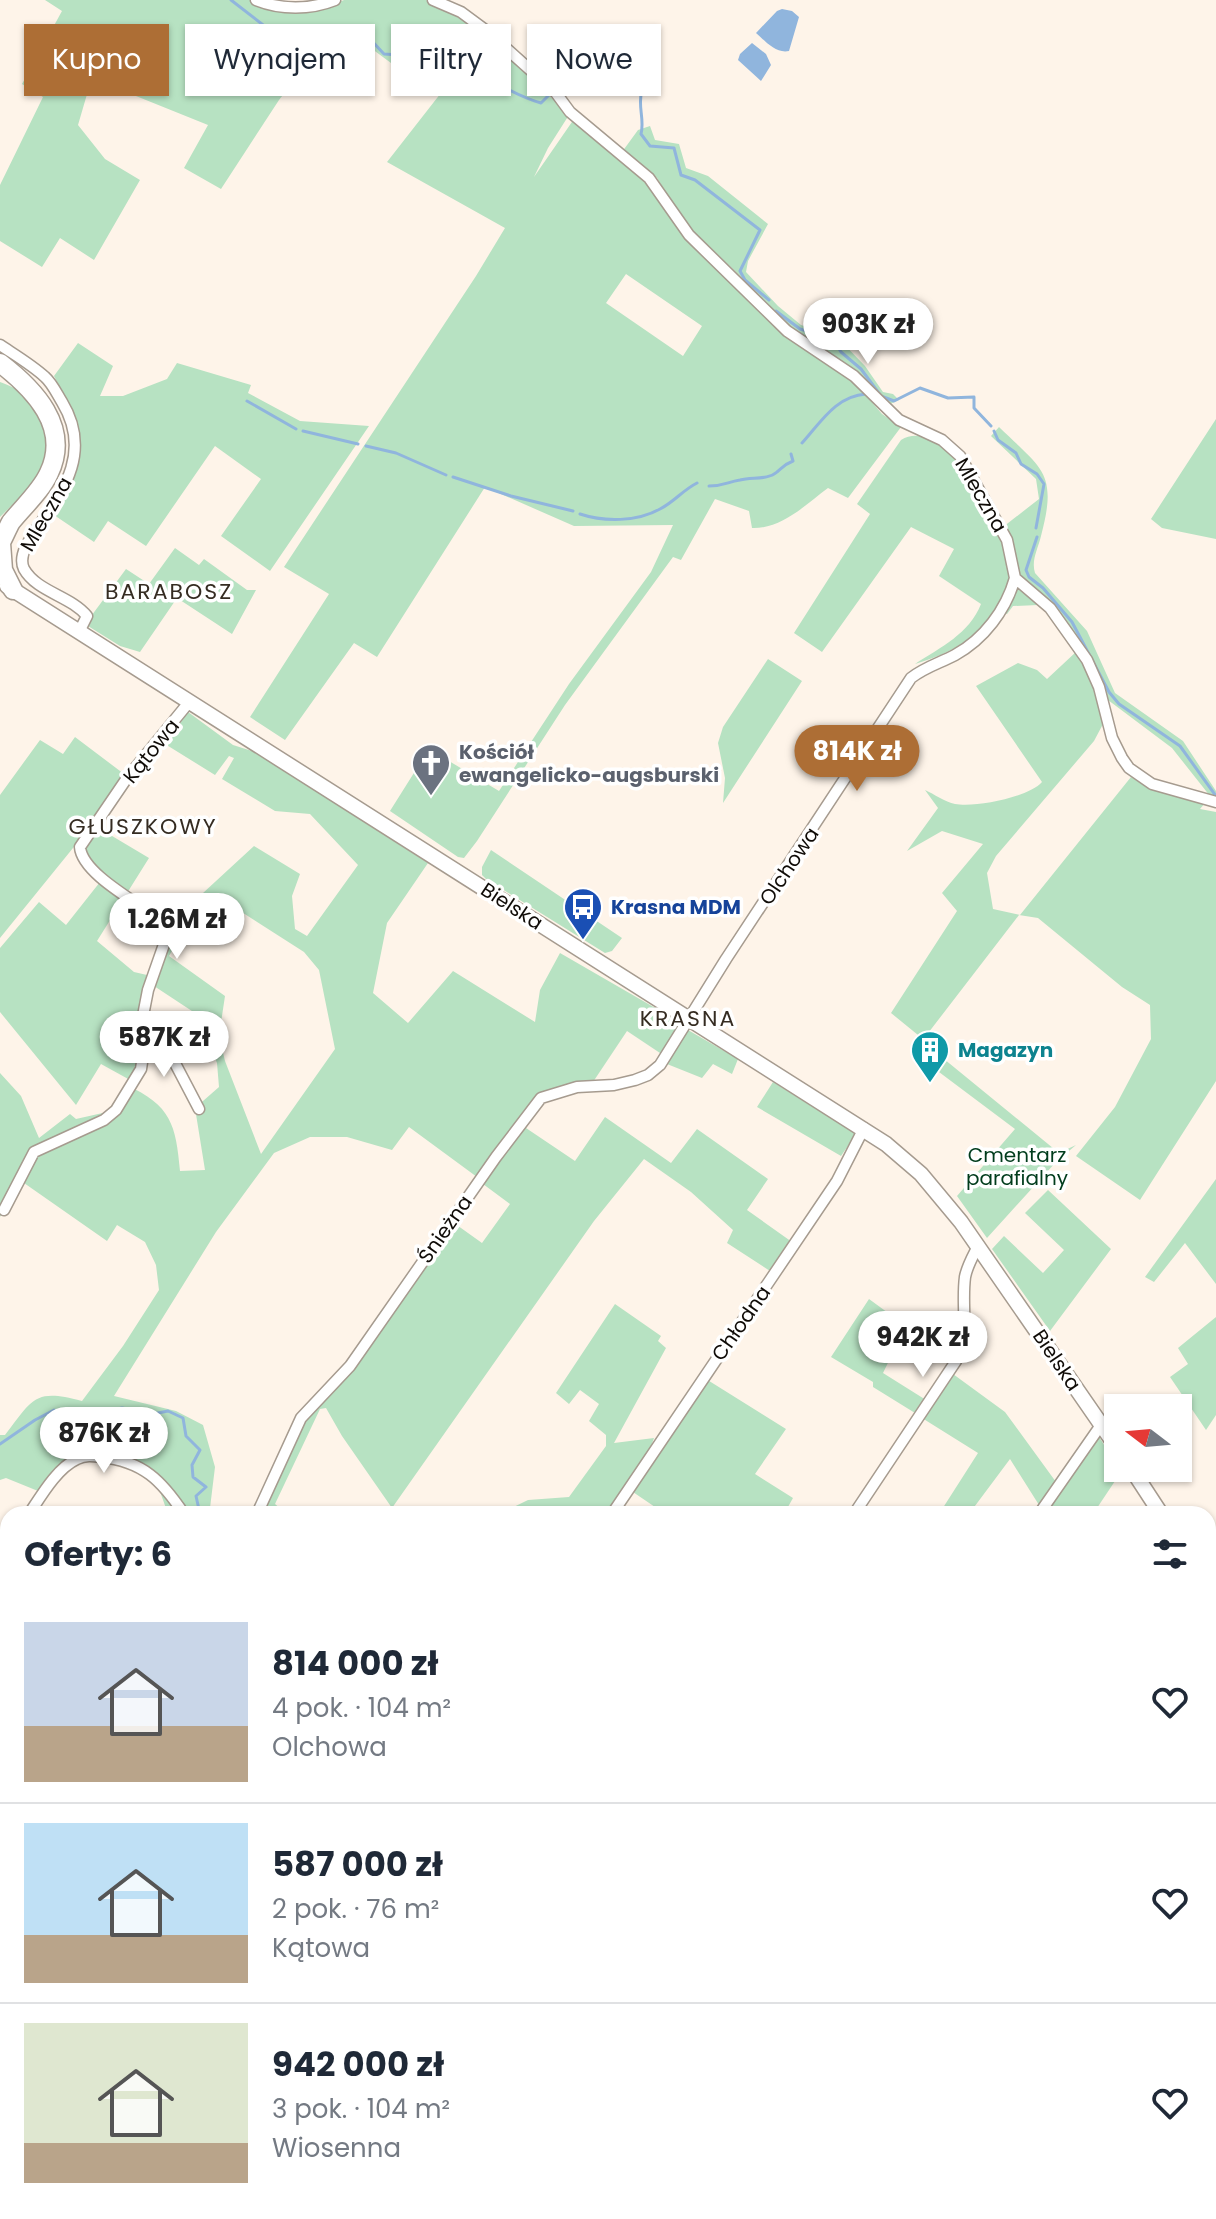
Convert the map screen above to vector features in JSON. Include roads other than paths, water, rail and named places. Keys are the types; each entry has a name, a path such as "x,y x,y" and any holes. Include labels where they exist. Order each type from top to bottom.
{"highway":[{"path":"0,363 35,394 52,421 55,438 55,456 42,485 4,528 0,544 7,586"},
{"path":"0,376 35,394"}],"street":[{"path":"256,0 292,8 322,5 335,0"},
{"name":"Mleczna","path":"433,0 461,12 488,32 556,93 570,112 649,178 689,235 787,331 854,376 899,420 952,448 969,469 1007,540 1015,578"},
{"name":"Mleczna","path":"0,345 48,378 66,409 76,435 73,465 58,500 25,544 21,558 25,570 37,582 81,608 87,616 79,632"},
{"path":"1015,578 1050,608 1087,660 1099,687 1116,749 1129,768 1152,784 1216,802"},
{"name":"Olchowa","path":"690,1019 726,959 911,678 922,669 964,650 978,638 1005,605 1015,578"},
{"name":"Bielska","path":"7,586 864,1128 921,1174 961,1222 1104,1429"},
{"name":"Kątowa","path":"4,1210 34,1152 104,1120 116,1110 141,1069 145,1054 141,1026 148,990 168,933 157,917 98,875 81,856 80,847 127,778 190,701"},
{"name":"Śnieżna","path":"261,1506 301,1418 330,1390 367,1344 410,1277 516,1128 541,1098 577,1087 614,1085 648,1075 660,1065 690,1019"},
{"path":"143,1034 166,1046 199,1109"},
{"name":"Chłodna","path":"617,1506 829,1193 864,1128"},
{"path":"859,1506 959,1353 965,1333 965,1277 978,1246"},
{"path":"1045,1506 1101,1425"},
{"path":"35,1506 62,1471 74,1460 86,1456 121,1459 155,1477 179,1506"},
{"path":"1140,1482 1156,1506"}],"water":[{"path":"782,9 792,11 799,17 789,51 775,49 756,33"},
{"path":"752,43 766,54 771,65 761,81 738,60"}],"waterway":[{"path":"231,0 267,28 325,27 353,31 371,40 384,54 391,54"},
{"path":"511,91 541,103 548,96"},
{"path":"641,96 641,134 650,146 674,148 681,175 695,180 760,230 740,271 745,280 769,300"},
{"path":"776,311 800,329 833,339 881,396 894,401 920,388 948,398 974,397 974,408 991,426"},
{"path":"802,443 838,405 866,394"},
{"path":"247,401 296,429"},
{"path":"303,431 358,444"},
{"path":"994,431 998,440 1016,453 1021,464 1037,474 1044,484 1036,528"},
{"path":"366,446 396,453 446,475"},
{"path":"709,486 769,476 793,461 791,454"},
{"path":"453,477 511,496 573,511"},
{"path":"580,514 610,519 641,516 665,506 697,483"},
{"path":"1037,537 1026,570 1029,577 1043,588 1072,622 1109,692 1119,704 1180,746 1216,796"},
{"path":"0,1444 54,1410 71,1423 84,1416 122,1408 153,1414 168,1411 183,1418 186,1436 200,1450 192,1465 193,1477 206,1487 196,1496 198,1506"}],"place":[{"name":"Kościół ewangelicko-augsburski","path":"431,797"},
{"name":"Krasna MDM","path":"583,941"},
{"name":"Magazyn","path":"930,1084"}],"district":[{"name":"BARABOSZ","path":"169,591"},
{"name":"GŁUSZKOWY","path":"143,826"},
{"name":"KRASNA","path":"688,1018"}],"park label":[{"name":"Cmentarz parafialny","path":"1017,1166"}]}
